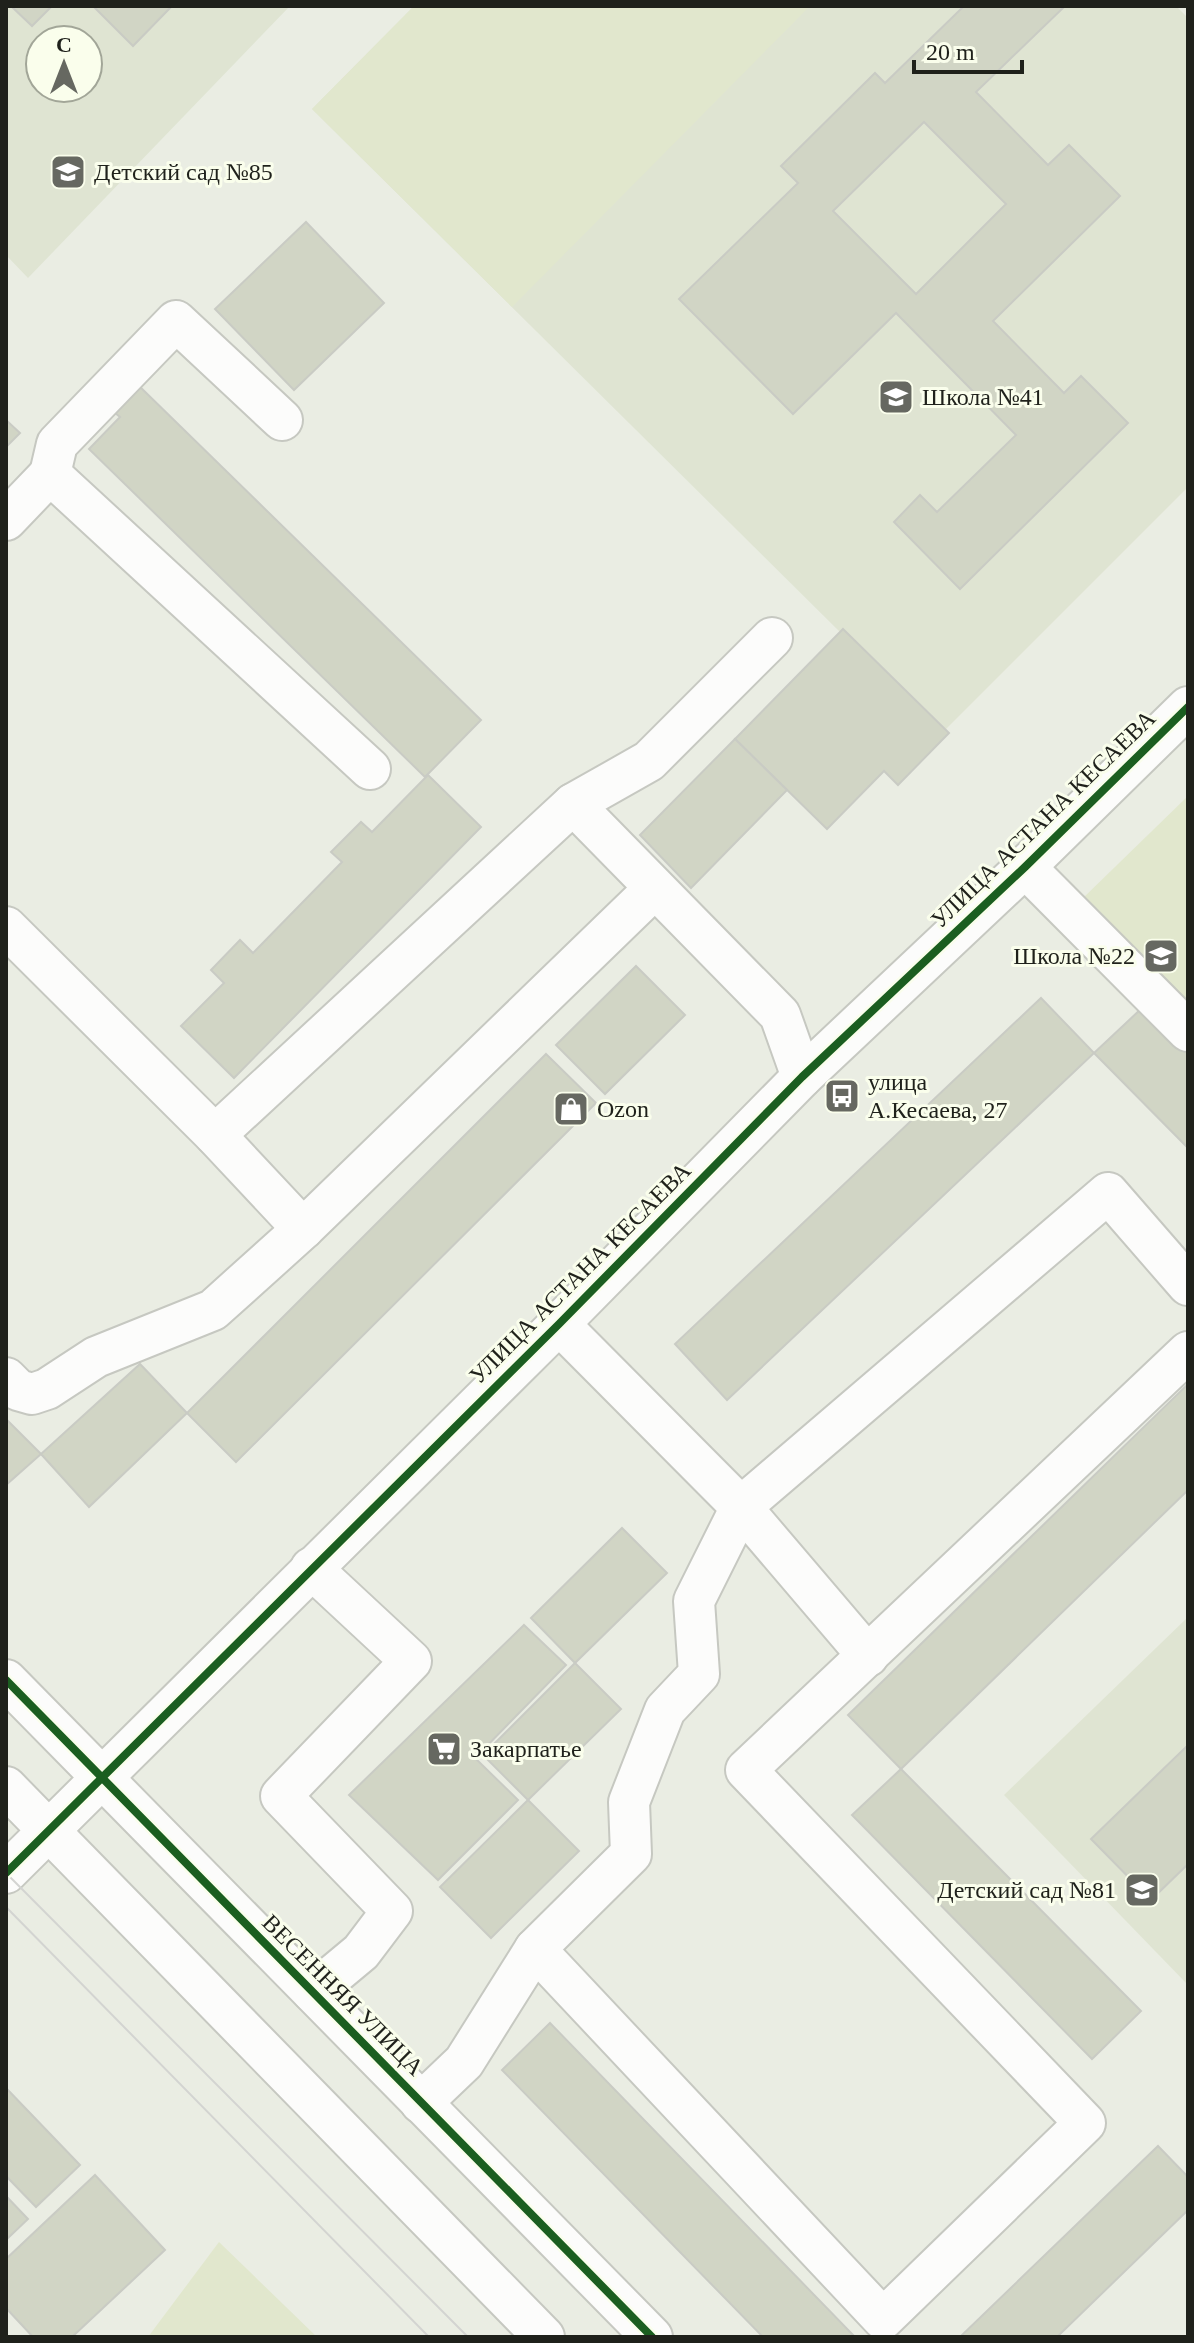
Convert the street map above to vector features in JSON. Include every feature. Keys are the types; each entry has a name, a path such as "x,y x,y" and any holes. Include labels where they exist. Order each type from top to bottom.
{"street":[{"path":"6,520 50,474 57,444 176,321 282,420"},
{"path":"50,474 370,769"},
{"path":"215,1135 573,804 649,761 772,638"},
{"name":"УЛИЦА АСТАНА КЕСАЕВА","path":"6,1873 559,1324 802,1077 1025,867 1188,707"},
{"path":"573,804 780,1015 802,1077"},
{"path":"1025,867 1188,1031"},
{"path":"6,1378 18,1390 32,1394 47,1389 96,1357 213,1310 303,1229 654,889"},
{"path":"6,927 215,1135 303,1229"},
{"path":"421,2103 464,2062 535,1949 631,1854 629,1802 665,1710 699,1674 694,1601 741,1507 1108,1193 1188,1285"},
{"path":"559,1324 741,1507 868,1656"},
{"path":"535,1949 883,2319 1085,2123 746,1770 1188,1352"},
{"path":"311,1568 411,1661 281,1796 392,1911 361,1952 313,1992"},
{"name":"ВЕСЕННЯЯ УЛИЦА","path":"6,1680 652,2337"},
{"path":"6,1787 544,2337"}],"shaded area":[{"name":"Детский сад №85","path":"6,6 290,6 28,278 6,255"},
{"name":"Школа №41","path":"414,6 1176,6 1188,18 1188,487 942,733 312,109"},
{"path":"414,6 810,6 512,307 312,109"},
{"name":"Школа №22","path":"1188,796 1188,1011 1080,901"},
{"name":"Детский сад №81","path":"1188,1617 1188,1985 1004,1795"},
{"path":"219,2242 317,2337 148,2337"}],"building":[{"path":"11,6 52,6 34,24 30,24"},
{"path":"93,6 172,6 133,46"},
{"path":"964,6 1065,6 976,92 1048,165 1069,145 1120,196 993,321 1064,393 1081,376 1128,423 960,589 894,522 920,495 937,512 1016,435 896,313 793,414 679,299 798,183 781,166 875,73 885,83","holes":["924,122 1006,204 916,294 833,211"]},
{"path":"306,222 384,303 294,390 215,309"},
{"path":"135,382 481,720 425,777 89,449 120,417 109,408"},
{"path":"6,420 20,433 6,447"},
{"path":"843,629 949,733 898,785 884,771 827,829 735,739"},
{"path":"735,739 787,790 691,888 640,835"},
{"path":"428,775 481,827 234,1078 181,1026 224,983 211,970 240,940 253,953 342,862 331,852 361,822 372,832"},
{"path":"636,966 685,1015 605,1094 556,1045"},
{"path":"1041,998 1094,1053 727,1400 675,1344"},
{"path":"1142,1008 1188,1053 1188,1148 1094,1053"},
{"path":"546,1054 596,1103 236,1462 187,1413"},
{"path":"140,1364 187,1413 89,1507 41,1454"},
{"path":"1188,1384 1188,1490 901,1769 848,1715"},
{"path":"6,1419 41,1454 6,1485"},
{"path":"622,1528 667,1573 575,1663 531,1618"},
{"path":"524,1625 566,1665 475,1758 518,1800 438,1880 349,1795"},
{"path":"575,1663 621,1709 528,1800 483,1755"},
{"path":"1188,1745 1188,1864 1151,1900 1091,1839"},
{"path":"901,1769 1141,2011 1092,2059 852,1815"},
{"path":"528,1800 579,1851 491,1938 440,1887"},
{"path":"550,2023 855,2337 763,2337 502,2070"},
{"path":"6,2088 80,2165 36,2207 6,2176"},
{"path":"1158,2146 1188,2177 1188,2210 1057,2337 960,2337"},
{"path":"95,2175 165,2250 72,2337 33,2337 6,2308 6,2259"},
{"path":"6,2196 28,2219 6,2240"}],"tram line":[{"path":"6,1873 468,2337"},
{"path":"6,1907 429,2337"}],"cycle path":[{"path":"6,1873 559,1324 802,1077 1025,867 1188,707"},
{"path":"6,1680 652,2337"}],"place":[{"name":"Детский сад №85","path":"68,172"},
{"name":"Школа №41","path":"896,397"},
{"name":"Школа №22","path":"1161,956"},
{"name":"улица А.Кесаева, 27","path":"842,1096"},
{"name":"Ozon","path":"571,1109"},
{"name":"Закарпатье","path":"444,1749"},
{"name":"Детский сад №81","path":"1142,1890"}]}
